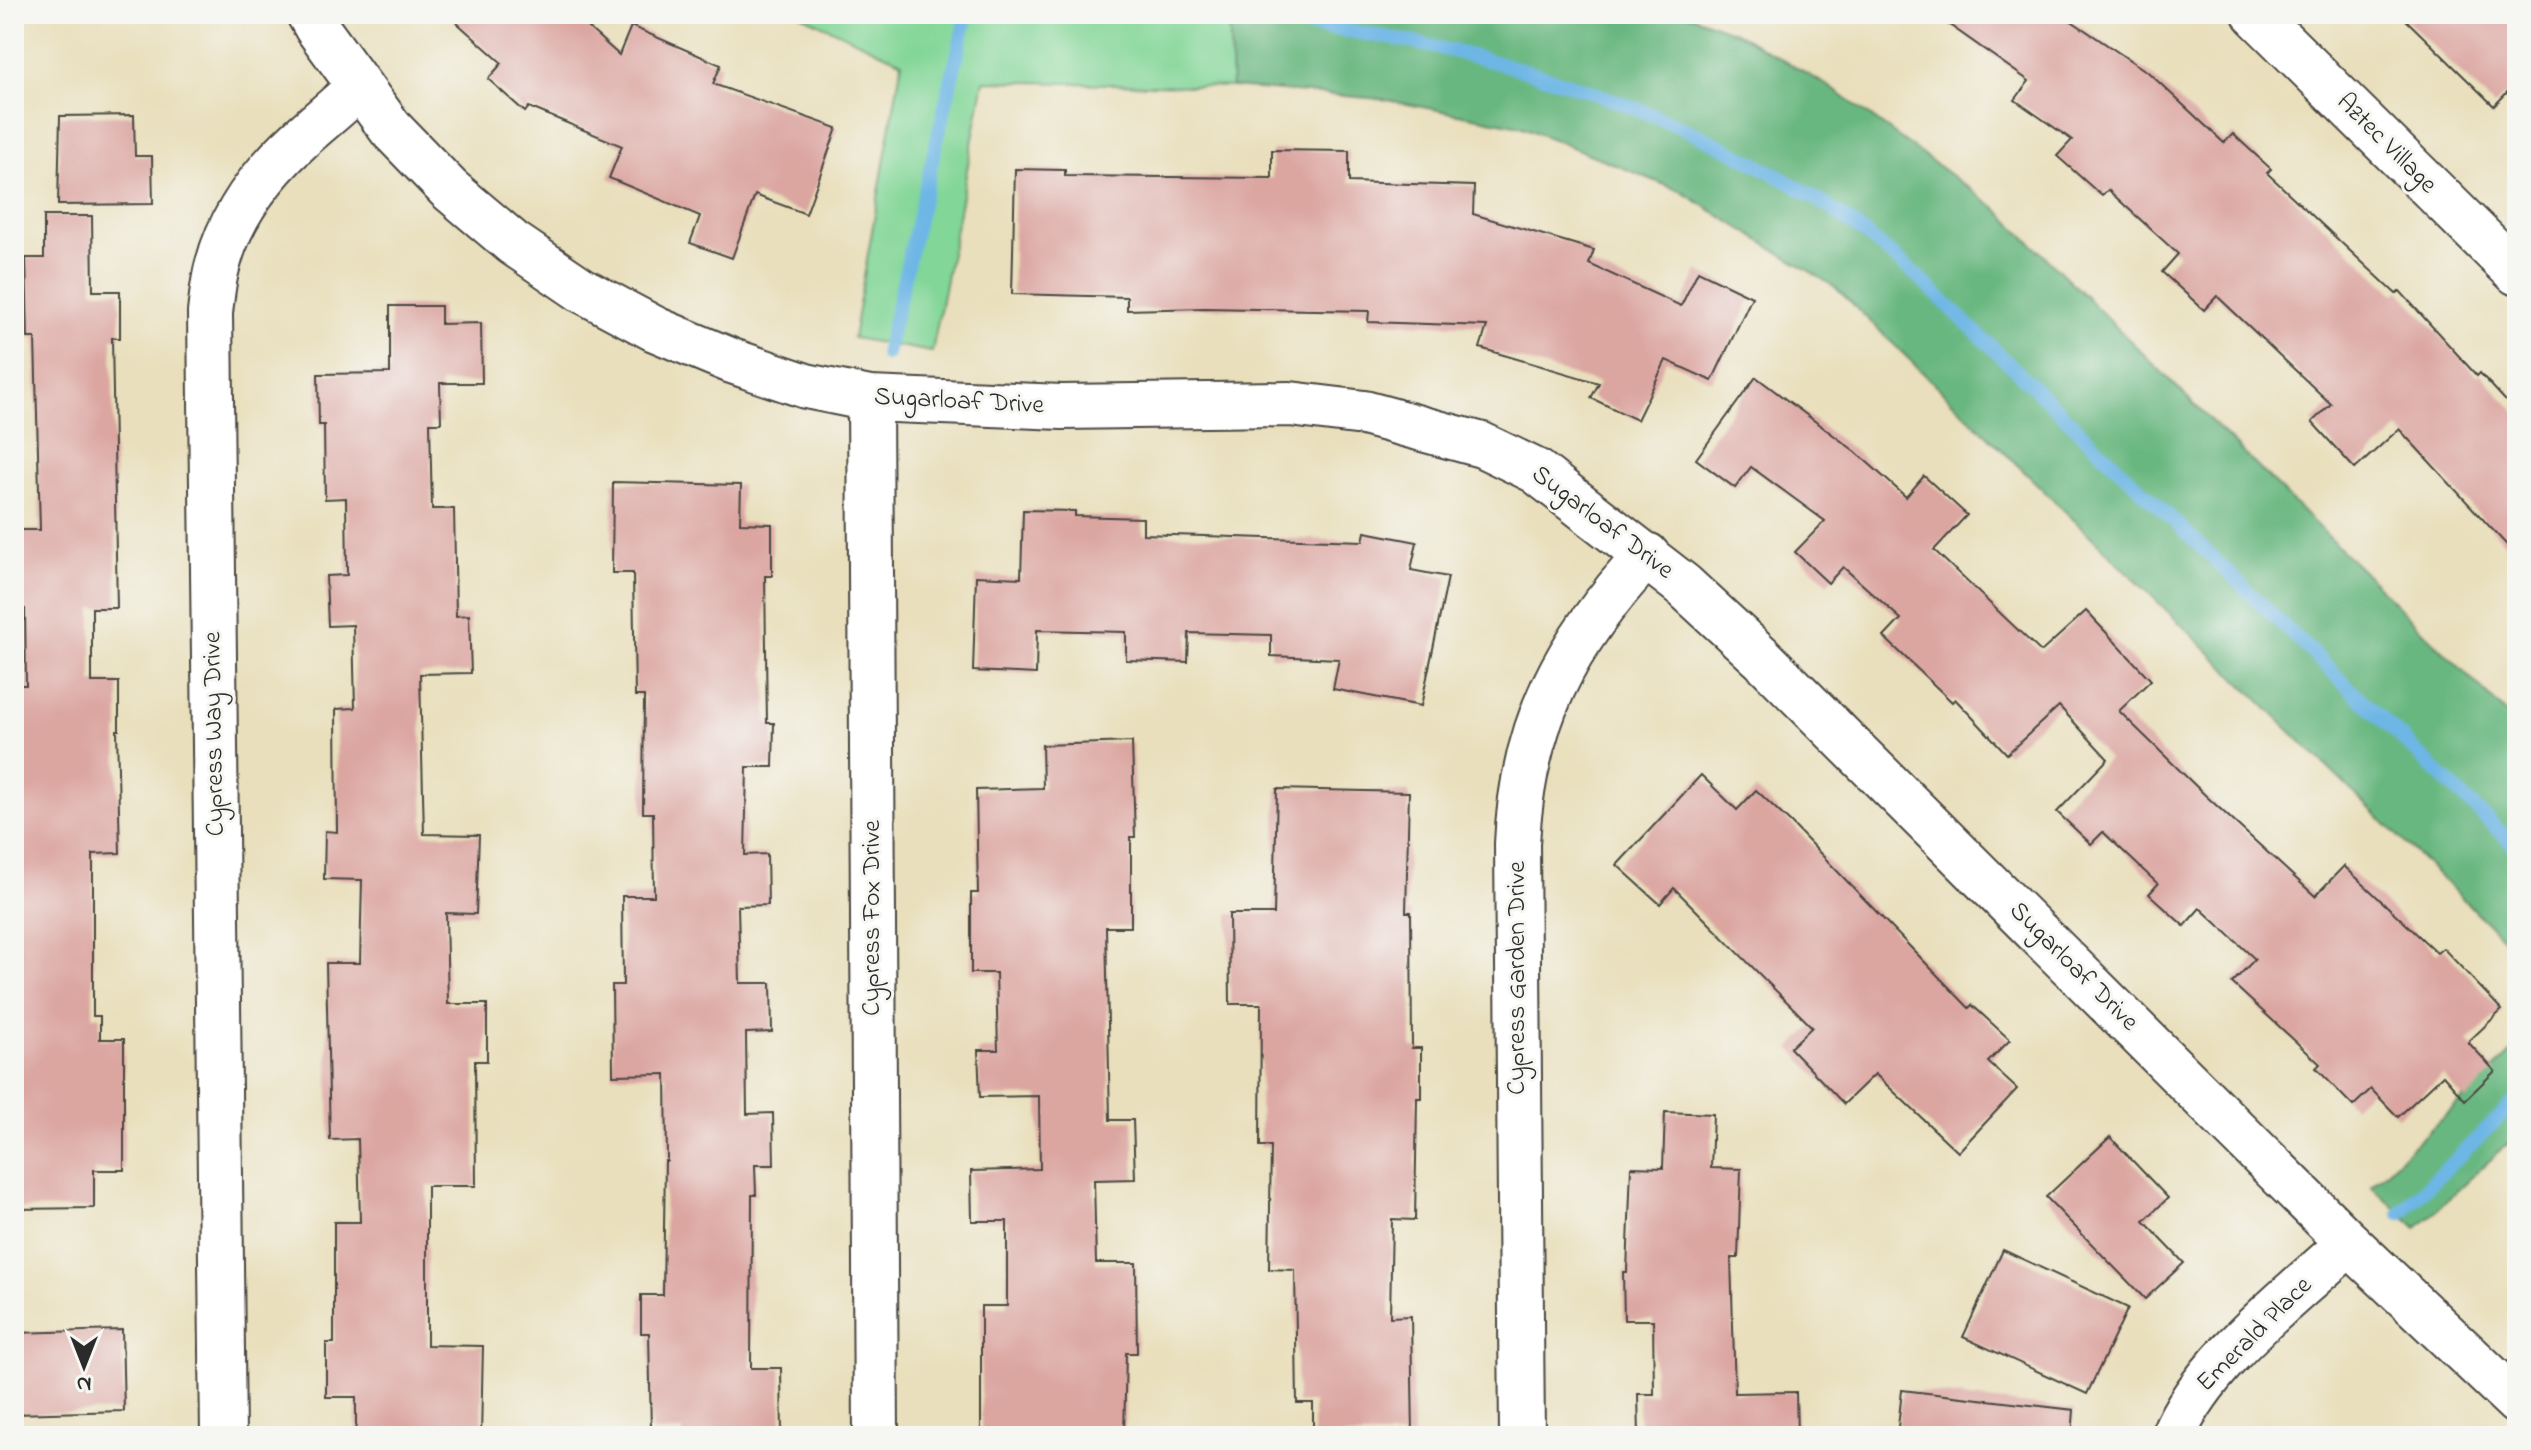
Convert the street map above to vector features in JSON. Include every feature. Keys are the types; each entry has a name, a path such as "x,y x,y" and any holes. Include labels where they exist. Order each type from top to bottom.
{"street":[{"name":"Sugarloaf Drive","path":"309,14 391,129 449,189 513,243 582,290 655,329 732,361 806,386 870,399 1062,407 1290,404 1364,413 1482,445 1536,471 1647,555 1761,657 2349,1243 2517,1402"},
{"name":"Aztec Village","path":"2255,14 2517,273"},
{"name":"Cypress Way Drive","path":"223,1436 210,313 218,264 236,216 265,173 359,86"},
{"name":"Cypress Fox Drive","path":"870,399 876,1436"},
{"name":"Cypress Garden Drive","path":"1522,1436 1517,844 1522,791 1538,723 1558,675 1601,607 1647,555"},
{"name":"Emerald Place","path":"2173,1436 2192,1398 2211,1374 2349,1243"}],"green space":[{"path":"799,14 1229,14 1232,87 984,81 932,352 853,338 902,62"},
{"path":"1229,14 1686,14 1735,32 1830,87 1996,208 2517,724 2517,952 1835,287 1680,191 1520,126 1381,99 1232,87"},
{"path":"2517,1047 2517,1135 2417,1228 2371,1186"}],"building":[{"path":"447,14 573,14 619,55 631,26 721,65 713,84 837,128 806,214 755,195 732,258 690,243 700,216 609,178 622,146 529,107 525,112 488,79 502,63"},
{"path":"1934,14 2061,14 2149,73 2224,143 2233,134 2271,169 2267,173 2396,294 2400,291 2477,376 2480,373 2517,413 2517,556 2399,429 2355,469 2312,422 2331,404 2217,296 2204,310 2162,272 2178,254 2108,190 2102,196 2057,156 2072,140 2015,100 2029,81"},
{"path":"2400,14 2517,14 2517,82 2494,106"},
{"path":"134,115 135,156 152,156 153,204 58,205 60,116"},
{"path":"1272,150 1349,151 1349,182 1474,186 1473,214 1594,250 1589,264 1681,306 1698,271 1752,297 1712,381 1666,360 1637,420 1591,398 1599,383 1480,348 1487,326 1368,322 1369,311 1127,310 1127,297 1012,294 1015,169 1065,170 1065,176 1272,178"},
{"path":"44,216 92,216 93,291 120,291 120,338 112,338 117,608 92,608 92,682 119,682 120,853 93,854 93,1016 100,1016 100,1039 124,1039 124,1170 94,1170 94,1208 14,1209 14,685 26,685 25,609 14,609 14,530 40,530 35,338 28,338 26,258 44,258"},
{"path":"390,306 441,306 441,324 481,323 482,383 440,383 441,423 430,423 432,509 454,509 456,616 469,615 471,673 420,674 424,834 479,835 476,914 446,913 448,1004 487,1004 487,1061 475,1061 476,1186 427,1186 427,1345 483,1346 481,1436 356,1436 356,1397 326,1397 326,1343 334,1343 334,1222 360,1222 358,1139 330,1140 326,963 360,963 362,880 324,879 325,831 337,832 336,709 355,708 353,625 328,626 326,576 347,575 346,498 325,499 324,425 319,425 318,374 390,373"},
{"path":"1756,377 1856,452 1906,497 1924,476 1967,515 1934,550 2041,652 2086,611 2151,680 2119,711 2205,795 2315,896 2344,866 2437,953 2443,948 2502,1010 2468,1042 2495,1071 2465,1100 2443,1075 2398,1117 2371,1089 2353,1106 2316,1068 2320,1064 2232,983 2255,959 2200,908 2184,926 2149,894 2158,884 2103,832 2091,844 2057,812 2108,759 2059,706 2007,754 1955,699 1952,702 1884,637 1901,619 1843,567 1828,583 1795,552 1825,521 1751,467 1735,488 1696,459"},
{"path":"613,482 741,485 740,523 772,524 772,576 765,576 767,723 774,723 773,767 747,767 745,855 767,854 768,905 738,906 740,983 771,983 772,1032 746,1033 747,1114 773,1113 774,1165 755,1165 756,1195 752,1195 751,1368 781,1368 782,1436 683,1436 683,1431 651,1432 649,1333 641,1333 641,1295 663,1295 666,1074 613,1075 612,985 623,985 622,896 654,896 653,813 643,813 644,696 635,696 633,573 612,573"},
{"path":"1023,510 1075,511 1075,516 1143,518 1143,534 1363,541 1365,532 1417,542 1411,570 1448,577 1421,706 1333,689 1339,659 1271,656 1271,635 1189,633 1188,662 1126,660 1126,632 1037,630 1036,674 973,671 976,576 1021,578"},
{"path":"1132,742 1135,837 1131,837 1131,927 1106,927 1110,1120 1133,1120 1135,1179 1094,1180 1096,1263 1136,1263 1137,1353 1126,1353 1124,1436 981,1436 981,1306 1007,1306 1007,1221 972,1221 971,1171 1040,1169 1039,1096 980,1097 978,1050 998,1050 996,973 971,973 971,893 978,893 976,790 1043,788 1042,745"},
{"path":"1701,775 1737,810 1756,790 1969,1008 1972,1005 2010,1040 1988,1062 2017,1089 1958,1152 1875,1074 1844,1104 1790,1048 1812,1027 1674,888 1660,904 1617,865"},
{"path":"1277,789 1409,792 1406,912 1411,912 1412,1048 1421,1048 1421,1098 1417,1098 1415,1220 1392,1219 1390,1317 1411,1316 1413,1436 1313,1436 1313,1403 1297,1403 1295,1270 1269,1269 1271,1146 1260,1146 1261,1004 1230,1004 1229,914 1274,914"},
{"path":"1665,1112 1713,1114 1711,1168 1741,1169 1738,1258 1731,1258 1735,1393 1796,1392 1797,1436 1639,1436 1638,1394 1654,1394 1653,1320 1624,1320 1623,1272 1627,1272 1631,1167 1663,1168"},
{"path":"2110,1137 2168,1198 2144,1221 2184,1263 2145,1299 2046,1197"},
{"path":"2003,1250 2128,1308 2087,1394 1963,1337"},
{"path":"122,1330 124,1411 14,1414 14,1333"},
{"path":"1902,1390 2074,1410 2072,1436 1897,1436"}],"waterway":[{"path":"886,354 967,14"},
{"path":"1208,14 1406,41 1510,66 1664,120 1761,166 1821,202 1914,273 2517,848"},
{"path":"2400,1213 2517,1100"}]}
